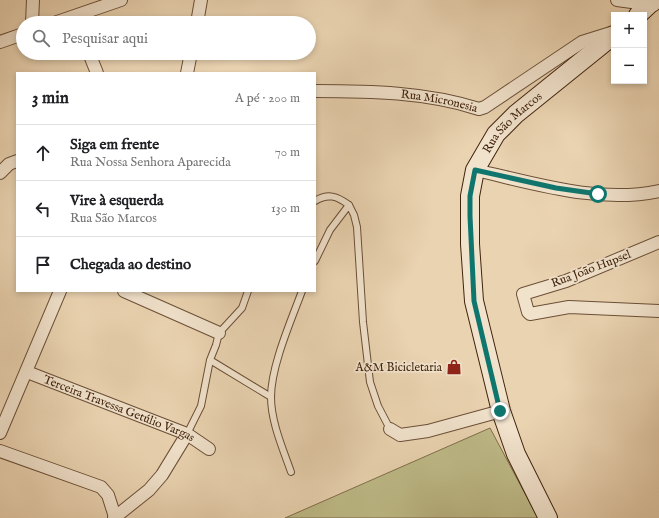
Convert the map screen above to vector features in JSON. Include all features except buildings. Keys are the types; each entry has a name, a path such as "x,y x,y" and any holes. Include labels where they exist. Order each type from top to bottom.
{"main road":[{"name":"Rua São Marcos","path":"548,518 516,454 500,411 474,301 470,196 475,170 496,134 516,114 611,37"}],"street":[{"path":"32,16 33,0"},
{"path":"83,16 121,0"},
{"path":"198,16 201,0"},
{"path":"617,0 650,6"},
{"name":"Rua Micronesia","path":"316,91 390,93 421,97 479,109 485,107 582,42 611,33"},
{"path":"0,42 16,36"},
{"path":"92,60 97,72"},
{"path":"187,72 190,60"},
{"path":"0,173 9,164 16,161"},
{"path":"475,170 556,188 598,194 630,195 659,191"},
{"name":"Rua João Hupsel","path":"659,242 566,281 523,294 528,312 530,314 569,307 659,311"},
{"path":"0,433 60,292"},
{"path":"126,292 219,333"},
{"name":"Terceira Travessa Getúlio Vargas","path":"27,372 187,434 209,449"},
{"path":"390,429 400,435 428,430 500,411"},
{"path":"0,451 102,487 108,495 114,518 149,490 162,475 187,434"}],"lane":[{"path":"316,201 327,196 334,196 348,205 354,215 357,227 363,322 370,382 378,406 390,429"},
{"path":"316,259 330,230 348,205"},
{"path":"187,434 201,406 210,360 219,333 242,308 248,292"},
{"path":"291,472 273,417 270,397 279,355 302,292"},
{"path":"210,360 270,397"}],"shaded area":[{"path":"490,428 538,518 285,518"}],"place":[{"name":"A&M Bicicletaria","path":"454,367"}],"route":[{"path":"500,411 474,301 470,244 470,196 475,170 556,188 598,194"}]}
